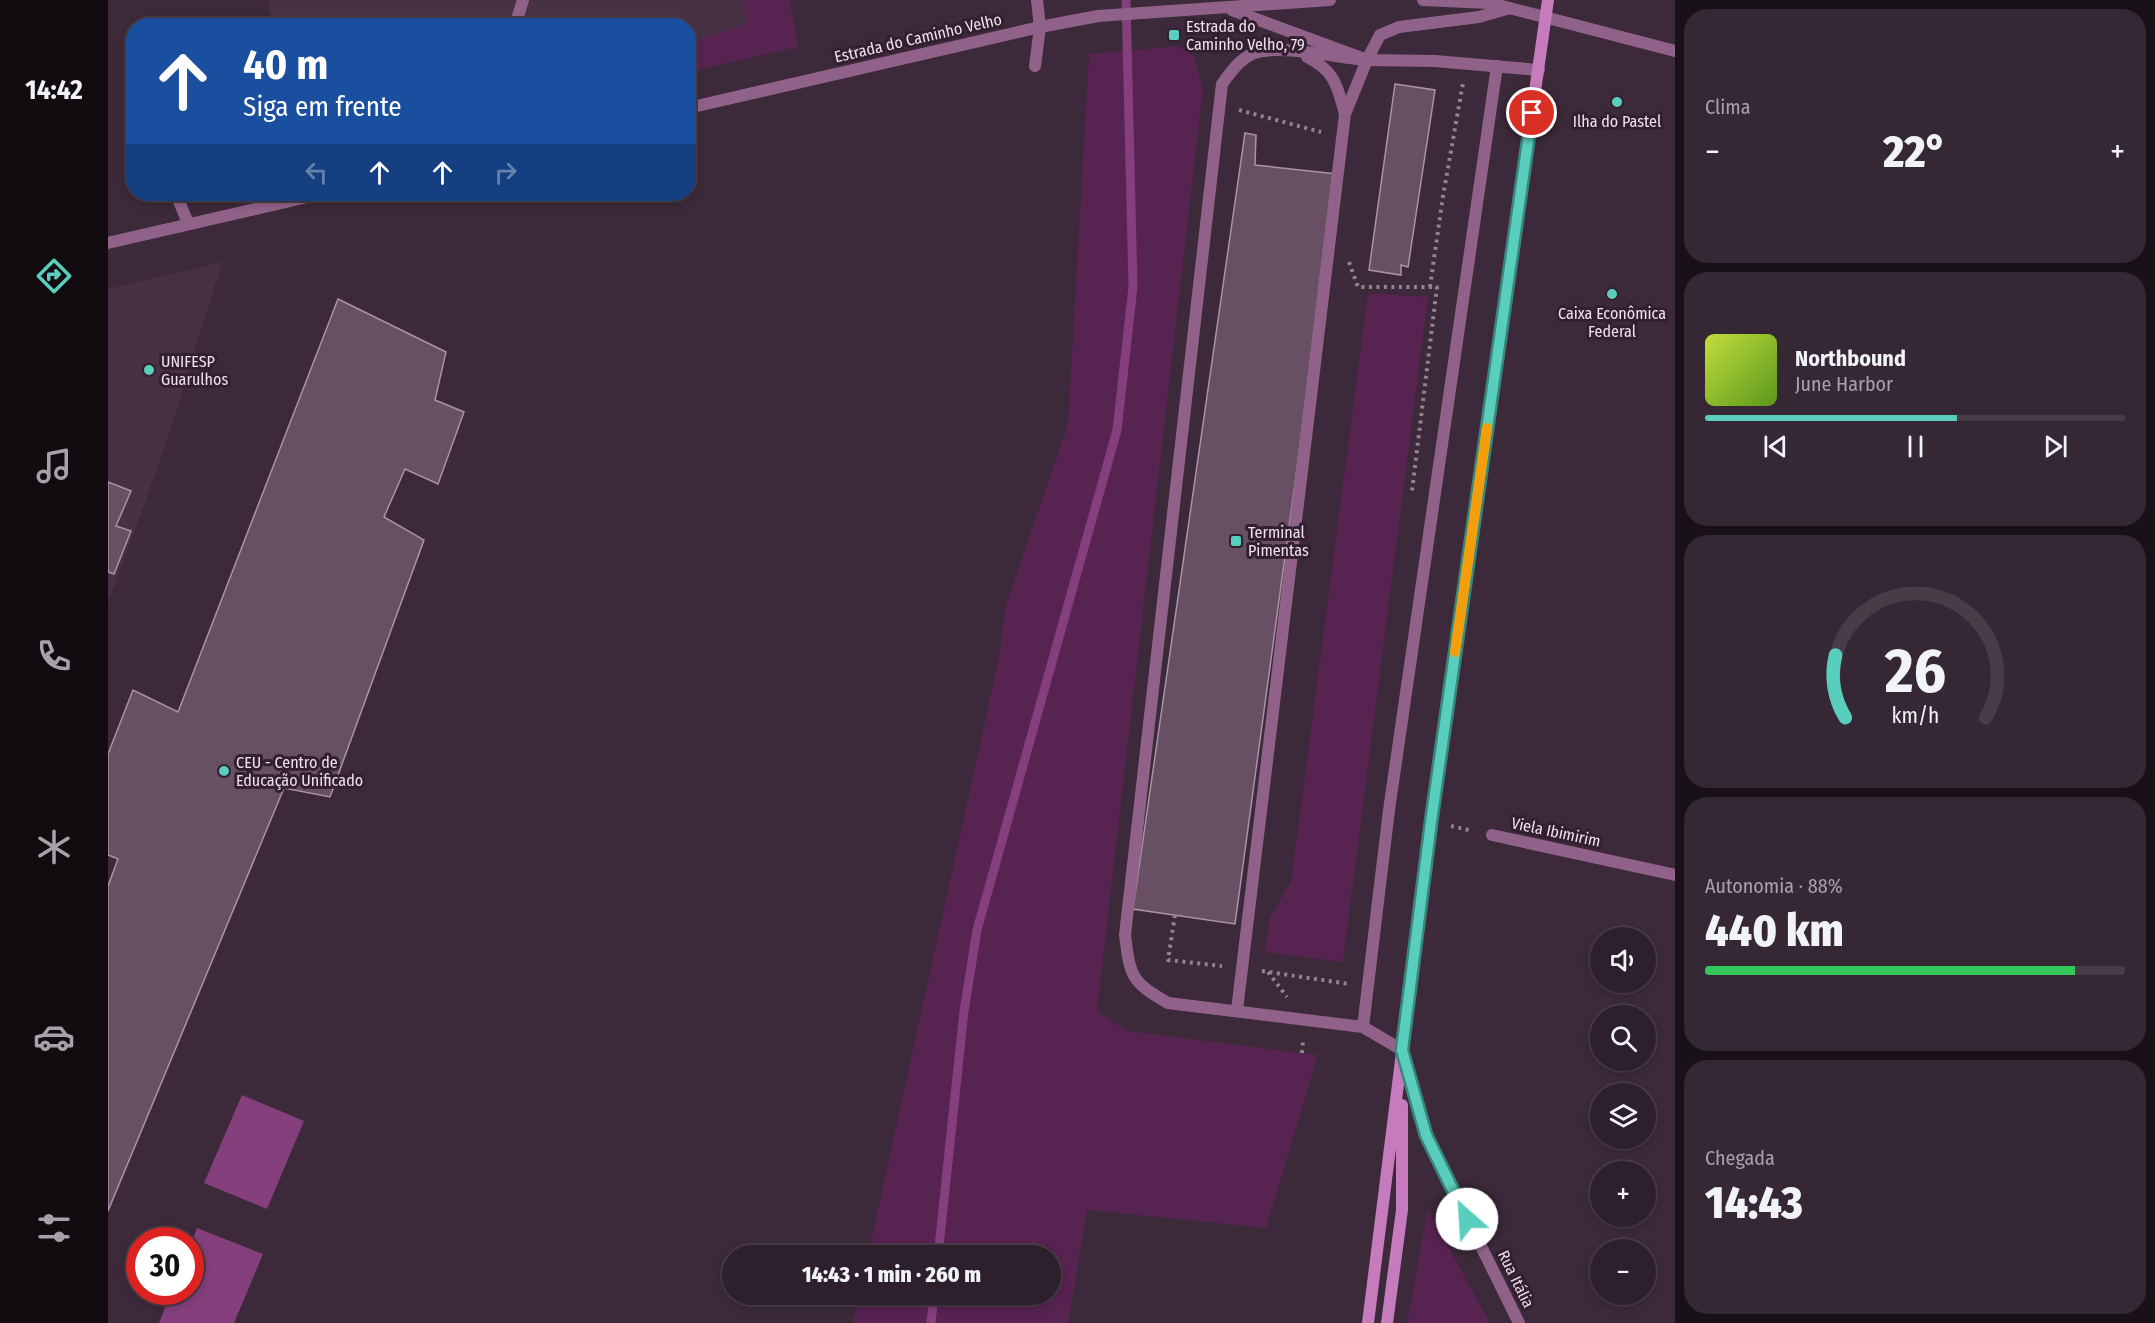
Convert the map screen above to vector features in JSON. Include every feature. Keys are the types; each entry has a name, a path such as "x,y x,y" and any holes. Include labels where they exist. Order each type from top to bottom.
{"main road":[{"path":"1368,1323 1431,822 1548,0"},
{"path":"1387,1323 1402,1210 1402,1050"}],"street":[{"path":"517,18 523,0"},
{"path":"1035,66 1041,27 1036,0"},
{"name":"Estrada do Caminho Velho","path":"696,106 1098,16 1228,9 1329,0"},
{"path":"1423,0 1476,1 1546,16 1675,51"},
{"path":"1237,1010 1345,114 1380,35 1399,27 1479,17 1510,8"},
{"name":"Estrada do Caminho Velho","path":"1228,9 1367,60 1467,64 1539,70"},
{"path":"1367,60 1274,51 1253,54 1234,68 1222,84 1125,935 1130,971 1144,989 1168,1003 1363,1027 1402,1050"},
{"path":"1274,51 1306,56 1324,66 1336,83 1345,114"},
{"path":"1363,1027 1391,798 1497,66"},
{"path":"179,201 188,223"},
{"path":"108,243 288,201"},
{"name":"Viela Ibimirim","path":"1492,835 1675,874"},
{"name":"Rua Itália","path":"1402,1050 1426,1135 1519,1323"}],"path":[{"path":"1430,287 1443,196 1467,64"},
{"path":"1221,105 1342,138"},
{"path":"1348,258 1358,286 1437,287 1411,499"},
{"name":"Viela Ibimirim","path":"1431,822 1492,835"},
{"path":"1349,984 1351,973"}],"shaded area":[{"path":"268,0 743,0 748,24 696,40 696,18 272,18"},
{"path":"743,0 790,0 798,47 696,70 696,40 747,24"},
{"path":"1177,46 1194,56 1203,89 1097,1012 1128,1031 1318,1055 1266,1228 1087,1210 1068,1323 853,1323 857,1305 1061,1305 1061,1245 870,1245 998,662 1006,604 1068,425 1089,54"},
{"name":"UNIFESP Guarulhos","path":"222,262 164,450 108,603 108,289"},
{"path":"1368,293 1428,297 1343,962 1265,952 1270,917 1291,882"},
{"path":"242,1095 304,1121 267,1209 204,1183"},
{"path":"1428,1209 1490,1323 1407,1323"},
{"path":"204,1231 263,1254 234,1323 159,1323 166,1305 204,1305"}],"building":[{"path":"1395,84 1435,90 1408,267 1401,265 1401,275 1369,270"},
{"name":"Terminal Pimentas","path":"1245,133 1256,135 1255,165 1337,174 1235,924 1133,909"},
{"name":"CEU - Centro de Educação Unificado","path":"338,299 446,352 435,400 464,412 438,484 405,469 384,517 424,540 330,797 284,788 108,1211 108,886 118,859 108,855 108,754 133,690 178,712"},
{"path":"108,482 131,491 116,526 131,531 114,574 108,572"}],"waterway":[{"path":"939,1245 964,1011 977,930 1117,430 1133,287 1126,0"},
{"path":"931,1323 933,1305"}],"slow traffic":[{"path":"1455,652 1487,428"}],"place":[{"name":"Estrada do Caminho Velho, 79","path":"1174,35"},
{"name":"Ilha do Pastel","path":"1617,102"},
{"name":"Caixa Econômica Federal","path":"1612,294"},
{"name":"UNIFESP Guarulhos","path":"149,370"},
{"name":"Terminal Pimentas","path":"1236,541"},
{"name":"CEU - Centro de Educação Unificado","path":"224,771"}],"route":[{"path":"1467,1219 1426,1135 1402,1050 1431,822 1532,113"}]}
